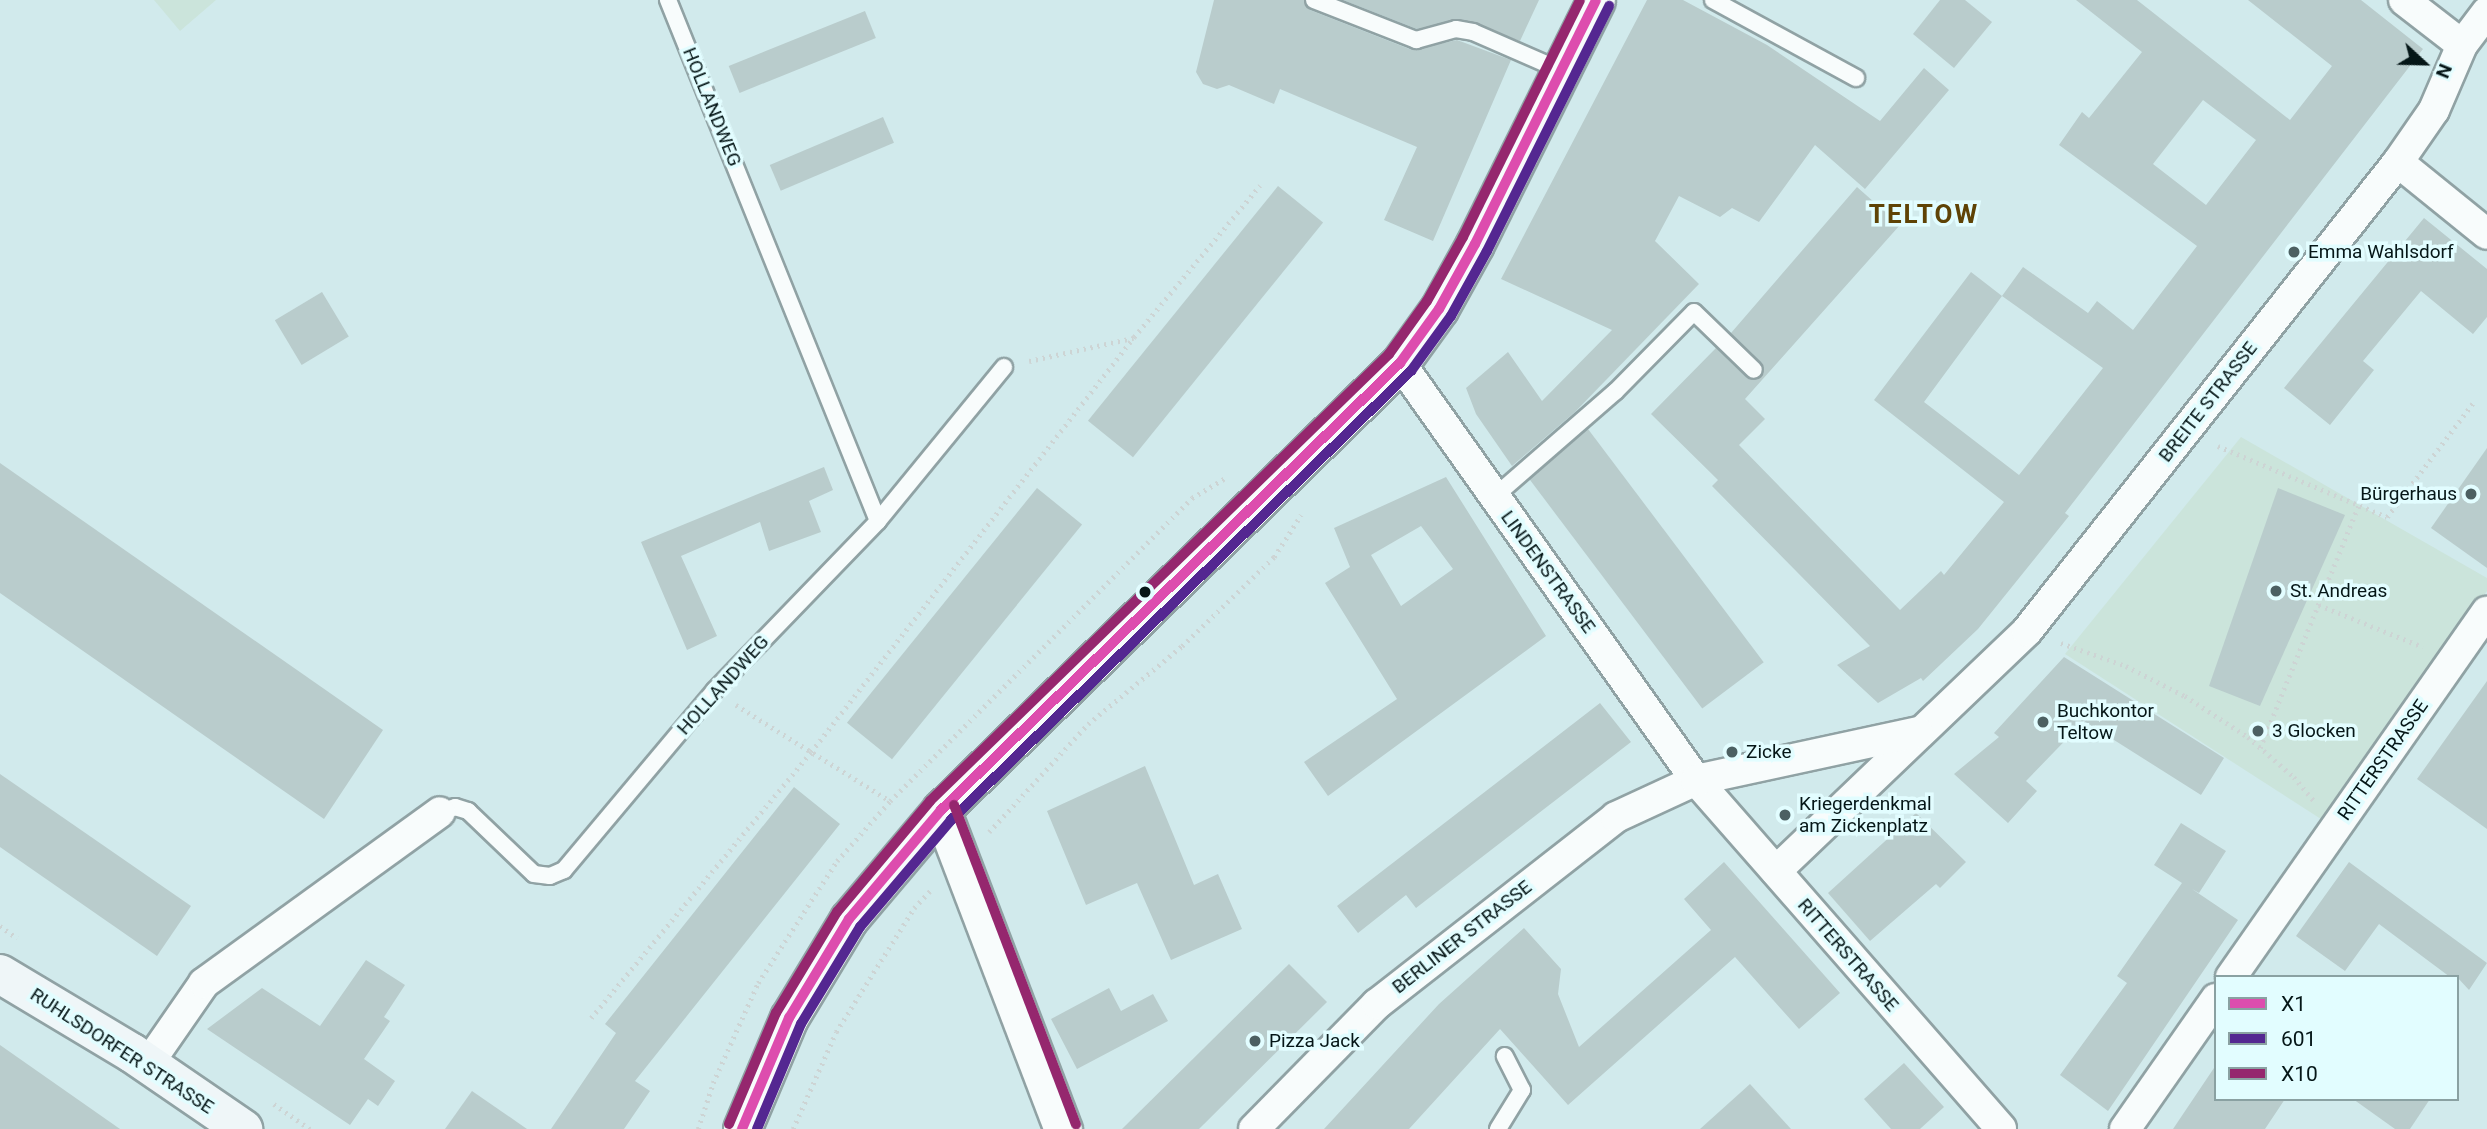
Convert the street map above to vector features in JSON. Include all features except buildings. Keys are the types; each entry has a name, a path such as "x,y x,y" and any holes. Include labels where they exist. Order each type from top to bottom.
{"main road":[{"name":"RUHLSDORFER STRASSE","path":"0,974 148,1064 243,1129"}],"street":[{"path":"743,1129 789,1018 849,919 941,810 1399,363 1439,309 1596,0"},
{"path":"2404,0 2462,45"},
{"name":"BREITE STRASSE","path":"1776,871 1918,732 2027,631 2398,162 2434,110 2462,45 2487,12"},
{"path":"2398,162 2487,234"},
{"name":"LINDENSTRASSE","path":"1399,363 1696,780"},
{"name":"RITTERSTRASSE","path":"2232,975 2487,611"},
{"path":"1696,780 1918,732"},
{"name":"RITTERSTRASSE","path":"1696,780 2001,1129"},
{"name":"BERLINER STRASSE","path":"1254,1129 1377,1004 1616,817 1696,780"},
{"path":"941,810 1063,1129"},
{"name":"HOLLANDWEG","path":"148,1064 204,983 440,812"},
{"path":"2125,1129 2214,1002"}],"lane":[{"name":"HOLLANDWEG","path":"440,812 455,807 468,811 534,874 557,874 714,691 878,520 668,0"},
{"path":"1314,0 1416,40 1456,29 1473,32 1560,70"},
{"path":"1713,0 1856,78"},
{"path":"1494,496 1615,393 1693,312 1754,370"},
{"path":"878,520 1004,367"},
{"path":"1499,1129 1522,1090 1505,1056"}],"path":[{"path":"591,1018 811,752 1134,337 1260,185"},
{"path":"1004,367 1134,337"},
{"path":"2185,432 2387,517 2473,403"},
{"path":"2260,748 2359,504"},
{"path":"986,835 1088,724 1182,646 1274,556 1308,505"},
{"path":"2319,605 2453,659"},
{"path":"2027,631 2126,666 2162,684 2260,748 2294,777 2336,827"},
{"path":"714,691 890,801"},
{"path":"793,1129 836,1032 914,908 936,885"}],"green space":[{"path":"154,0 216,0 180,31"},
{"path":"2241,437 2487,578 2487,591 2324,821 2065,654"}],"transit line":[{"name":"X10","path":"729,1124 776,1013 837,912 930,801 1389,354 1427,301 1463,237 1580,0"},
{"name":"X1","path":"742,1129 789,1018 849,919 941,810 1400,363 1439,309 1475,244 1596,0"},
{"name":"601","path":"757,1129 801,1024 860,927 951,820 1411,371 1451,316 1487,251 1609,6"},
{"name":"X10","path":"954,805 1076,1124"}],"place":[{"name":"Emma Wahlsdorf","path":"2294,252"},
{"name":"Bürgerhaus","path":"2471,494"},
{"name":"St. Andreas","path":"2276,591"},
{"name":"Buchkontor Teltow","path":"2043,722"},
{"name":"3 Glocken","path":"2258,731"},
{"name":"Zicke","path":"1732,752"},
{"name":"Kriegerdenkmal am Zickenplatz","path":"1785,815"},
{"name":"Pizza Jack","path":"1255,1041"}],"district":[{"name":"TELTOW","path":"1924,215"}]}
